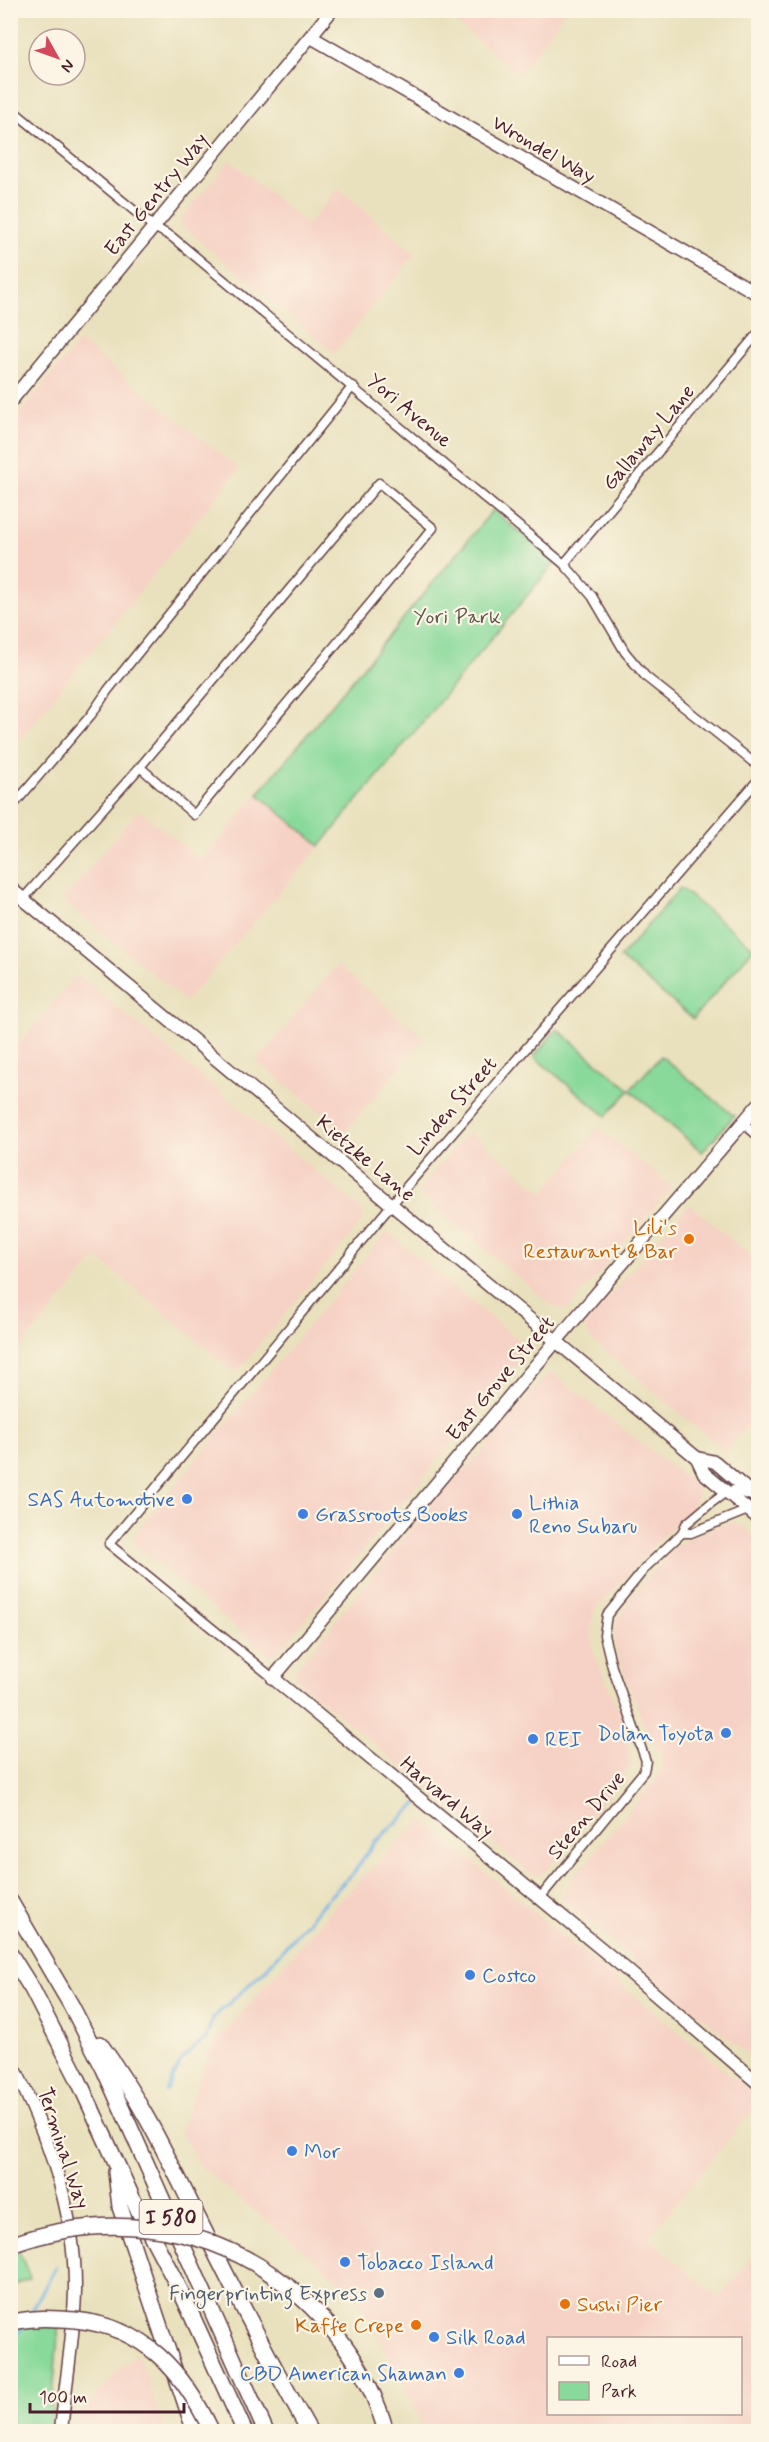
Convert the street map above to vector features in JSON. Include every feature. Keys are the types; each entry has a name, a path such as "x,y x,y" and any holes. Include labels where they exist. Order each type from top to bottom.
{"highway":[{"name":"I 580","path":"10,1900 72,2005 135,2135 266,2432"},
{"name":"I 580","path":"10,1954 32,1989 77,2077 115,2160 182,2294 245,2432"},
{"path":"72,2005 121,2073 157,2133 271,2362 310,2432"},
{"path":"115,2160 120,2207 195,2432"},
{"path":"12,2245 52,2232 91,2226 136,2226 199,2238 248,2259 274,2276 314,2309 347,2348 359,2367 379,2409 386,2432"},
{"path":"10,2323 42,2318 83,2321 96,2323 135,2338 160,2355 185,2382 212,2432"}],"street":[{"name":"East Gentry Way","path":"10,402 332,10"},
{"name":"Wrondel Way","path":"311,36 759,294"},
{"name":"Yori Avenue","path":"10,108 154,227 172,237 564,564 592,596 626,652 646,677 759,766"},
{"name":"Gallaway Lane","path":"564,564 759,333"},
{"path":"10,808 91,715 115,681 353,386"},
{"path":"23,899 140,767 379,483 433,528 194,814 140,767"},
{"name":"Linden Street","path":"109,1544 391,1205 759,780"},
{"name":"Kietzke Lane","path":"10,888 557,1340 697,1458 704,1473 759,1518"},
{"name":"East Grove Street","path":"273,1678 557,1340 759,1105"},
{"path":"743,1123 759,1136"},
{"name":"Kietzke Lane","path":"697,1458 715,1462 758,1499"},
{"path":"726,1492 734,1490 758,1499"},
{"name":"Steen Drive","path":"539,1899 643,1775 646,1761 609,1656 604,1635 607,1614 647,1566 682,1533 686,1524 726,1492"},
{"name":"Steen Drive","path":"682,1533 691,1533 748,1510"},
{"name":"Harvard Way","path":"109,1544 759,2083"},
{"name":"Terminal Way","path":"10,2059 32,2106 62,2190 72,2242 75,2290 73,2331 61,2432"}],"shaded area":[{"path":"443,11 565,11 519,75"},
{"path":"230,160 308,225 338,188 415,254 334,353 181,225 181,219"},
{"path":"79,341 239,469 11,750 11,425"},
{"path":"257,794 320,846 186,1001 62,900 139,810 202,861"},
{"path":"337,965 425,1038 345,1132 257,1061"},
{"path":"77,974 360,1208 364,1214 362,1221 236,1373 97,1257 18,1351 11,1344 11,1053"},
{"path":"598,1127 672,1187 569,1308 564,1310 551,1305 419,1194 419,1189 469,1131 543,1193"},
{"path":"689,1204 758,1262 758,1413 726,1452 591,1339 585,1329 587,1323"},
{"path":"385,1234 390,1234 524,1345 525,1355 277,1654 271,1656 135,1545 133,1538"},
{"path":"553,1373 698,1488 699,1492 689,1513 666,1532 595,1610 591,1626 592,1647 625,1728 631,1765 544,1873 538,1875 530,1874 297,1680 295,1675 297,1668 434,1502 484,1450 548,1374"},
{"path":"728,1523 736,1523 744,1527 758,1539 758,2063 570,1907 563,1895 564,1889 656,1779 661,1769 662,1759 659,1750 646,1729 618,1656 615,1640 616,1624 633,1594 676,1547 688,1539"},
{"path":"422,1819 758,2098 758,2103 648,2238 719,2298 758,2250 758,2416 745,2431 425,2431 401,2379 372,2324 356,2300 322,2266 201,2167 180,2131 209,2053 342,1898"},
{"path":"138,2354 165,2431 74,2431 75,2422 118,2370"}],"green space":[{"name":"Yori Park","path":"493,510 555,562 320,846 258,794"},
{"path":"680,888 754,948 693,1019 620,958"},
{"path":"557,1029 630,1090 606,1116 534,1057"},
{"path":"661,1056 734,1116 702,1152 630,1090"},
{"path":"18,2249 30,2278 11,2287 11,2252"},
{"path":"59,2323 50,2431 11,2432 11,2329"}],"waterway":[{"path":"166,2091 183,2058 206,2038 213,2018 265,1970 326,1900 354,1872 374,1843 418,1803"},
{"path":"31,2313 56,2267"},
{"path":"10,2344 23,2326"}],"place":[{"name":"Lili's Restaurant & Bar","path":"689,1239"},
{"name":"SAS Automotive","path":"187,1499"},
{"name":"Grassroots Books","path":"303,1514"},
{"name":"Lithia Reno Subaru","path":"517,1514"},
{"name":"Dolan Toyota","path":"726,1733"},
{"name":"REI","path":"533,1739"},
{"name":"Costco","path":"470,1975"},
{"name":"Mor","path":"292,2151"},
{"name":"Tobacco Island","path":"345,2262"},
{"name":"Fingerprinting Express","path":"379,2293"},
{"name":"Sushi Pier","path":"565,2304"},
{"name":"Kaffe Crepe","path":"416,2325"},
{"name":"Silk Road","path":"434,2337"},
{"name":"CBD American Shaman","path":"459,2373"}]}
